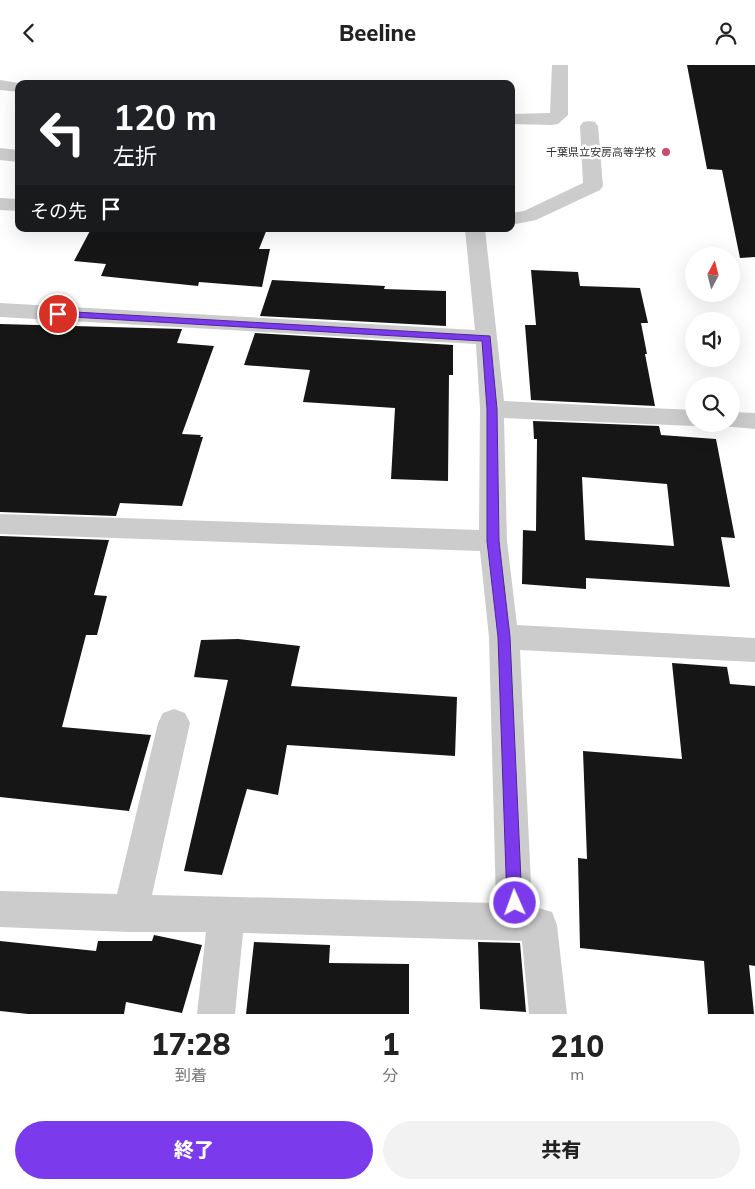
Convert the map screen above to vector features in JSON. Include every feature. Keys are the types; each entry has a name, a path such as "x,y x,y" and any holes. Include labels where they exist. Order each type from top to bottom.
{"street":[{"path":"515,119 552,120 559,115 560,65"},
{"path":"0,85 15,87"},
{"path":"515,218 530,216 593,186 588,127"},
{"path":"0,154 15,156"},
{"path":"0,204 15,205"},
{"path":"475,232 487,338 492,409 493,541 504,637 516,922"},
{"path":"0,310 487,338"},
{"path":"492,409 685,418"},
{"path":"740,420 755,421"},
{"path":"0,524 493,541"},
{"path":"504,637 755,650"},
{"path":"130,914 174,723"},
{"path":"0,909 130,914 516,922 539,925 548,1014"},
{"path":"216,1014 226,916"}],"building":[{"path":"687,65 755,65 755,257 740,258 740,247 738,247 722,170 707,169"},
{"path":"89,232 266,232 259,249 270,249 262,287 199,282 198,286 101,276 106,264 74,261"},
{"path":"531,270 578,272 580,286 640,288 648,323 641,323 655,406 531,400 525,325 536,325"},
{"path":"272,280 385,286 384,289 446,291 446,326 260,316"},
{"path":"0,324 182,329 177,343 214,346 182,434 201,435 200,437 203,437 182,506 120,503 116,516 0,512"},
{"path":"255,333 453,345 453,375 449,375 448,481 391,479 395,408 303,402 310,370 244,365"},
{"path":"533,421 659,426 661,435 716,439 735,538 721,537 730,587 586,578 586,589 522,584 523,530 536,531 537,439 534,439","holes":["582,477 667,484 674,546 585,540"]},
{"path":"0,536 109,540 94,595 107,596 97,635 86,635 62,727 151,735 129,811 0,797"},
{"path":"238,639 300,646 291,686 457,697 455,756 287,745 278,795 247,789 222,875 184,871 228,680 194,677 201,640"},
{"path":"672,663 727,667 730,684 755,686 755,966 749,965 754,1014 708,1014 704,961 580,948 578,858 587,859 583,751 682,759"},
{"path":"154,935 202,945 182,1013 126,1002 124,1014 28,1014 0,1011 0,941 96,951 98,941 152,941"},
{"path":"254,942 330,945 329,963 409,964 409,1014 246,1014"},
{"path":"478,942 520,943 526,1012 480,1009"}],"place":[{"name":"千葉県立安房高等学校","path":"666,152"}],"route":[{"path":"58,314 487,338 492,409 493,541 504,637 515,903"}]}
